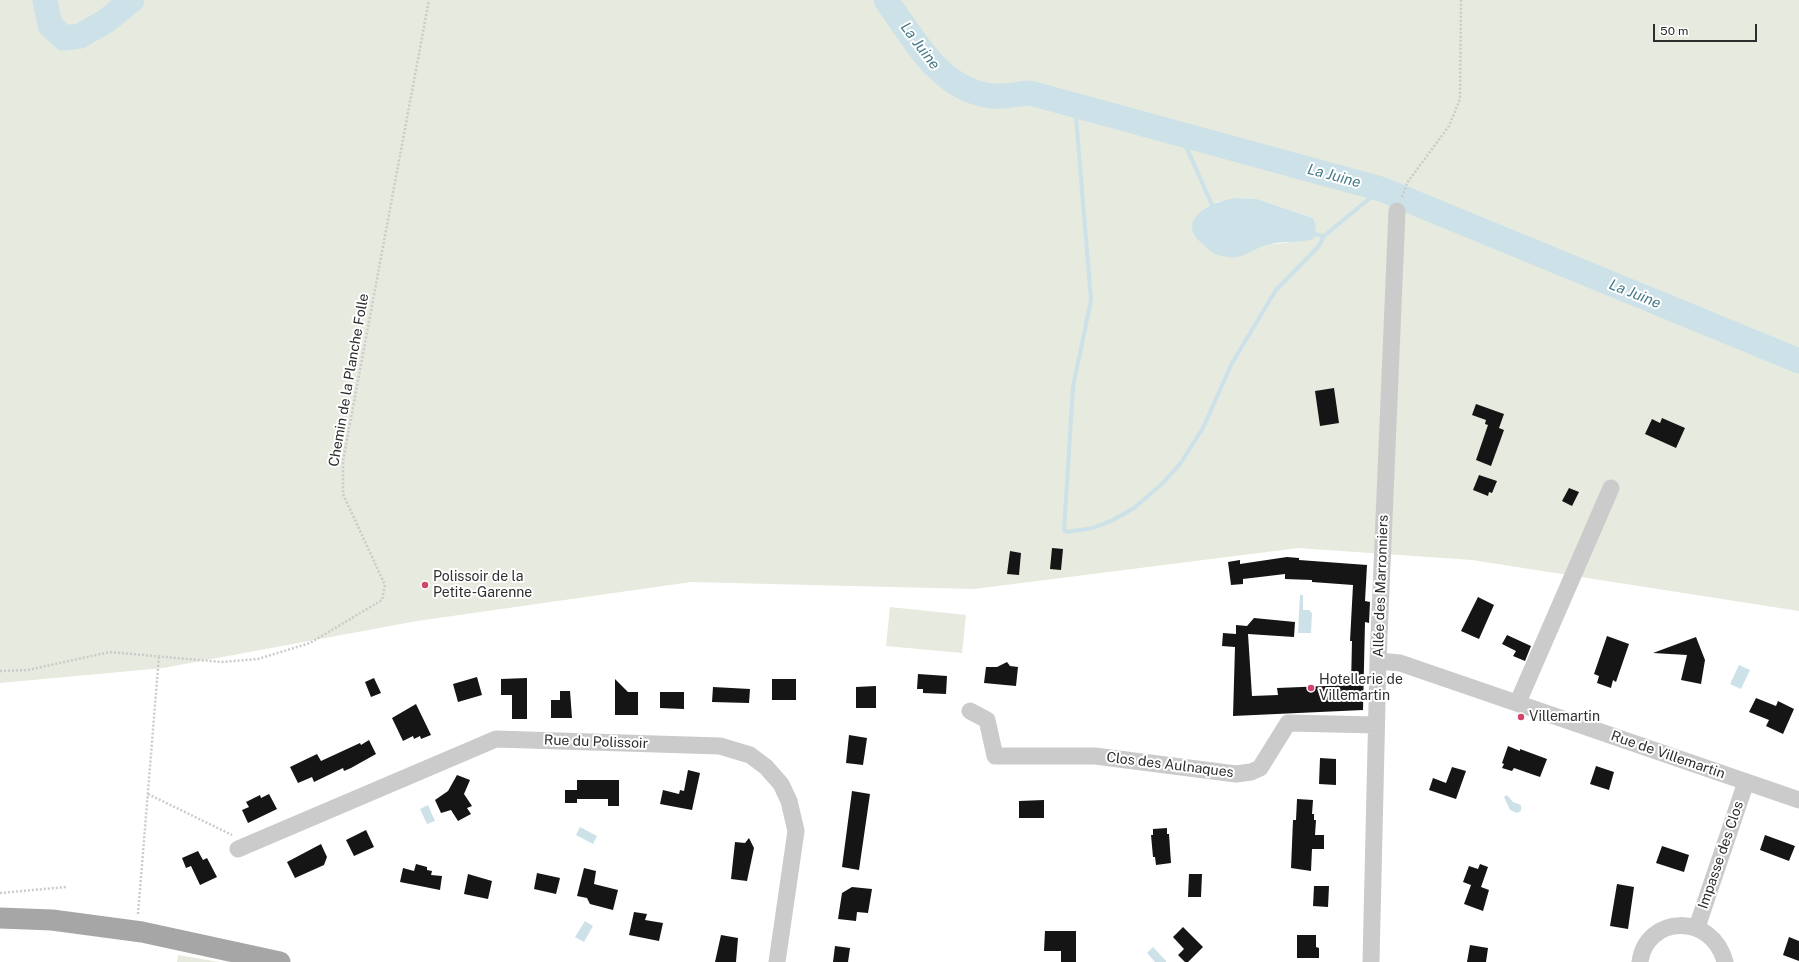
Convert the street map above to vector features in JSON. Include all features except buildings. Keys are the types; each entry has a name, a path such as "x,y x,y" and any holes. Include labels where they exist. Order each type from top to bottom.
{"main road":[{"path":"0,918 52,920 137,932 280,962"}],"street":[{"name":"Allée des Marronniers","path":"1371,962 1378,661 1397,211"},
{"path":"1518,702 1611,488"},
{"name":"Rue de Villemartin","path":"1378,661 1400,663 1518,702 1799,800"},
{"name":"Clos des Aulnaques","path":"970,711 987,720 995,756 1096,756 1236,774 1251,772 1260,768 1288,723 1376,725"},
{"name":"Rue du Polissoir","path":"244,847 496,738 720,746 750,755 766,766 780,784 790,802 796,831 777,962"},
{"name":"Impasse des Clos","path":"1696,927 1746,782"},
{"name":"Impasse des Clos","path":"1640,962 1641,955 1650,940 1664,930 1680,925 1696,927 1711,936 1721,950 1725,962"}],"path":[{"name":"Chemin de la Planche Folle","path":"0,671 28,670 110,652 221,662 258,659 310,643 382,600 385,584 343,494 343,462 429,0"},
{"path":"1407,183 1449,126 1460,98 1461,0"},
{"path":"137,932 158,656"},
{"path":"148,794 244,847"},
{"path":"0,893 66,887"}],"shaded area":[{"path":"0,0 1799,0 1799,611 1472,560 1298,548 974,589 691,582 417,621 163,668 0,683","holes":["1237,198 1257,199 1313,218 1316,225 1314,233 1287,243 1271,244 1216,202"]},
{"path":"890,607 966,615 962,653 886,646"},
{"path":"178,955 219,962 177,962"}],"water":[{"path":"1237,198 1257,199 1313,218 1316,225 1314,239 1271,244 1237,257 1222,256 1215,253 1206,247 1195,236 1192,227 1194,220 1208,207"},
{"path":"1300,595 1303,595 1303,610 1309,610 1312,613 1311,633 1298,633"},
{"path":"1739,665 1750,670 1741,689 1730,684"},
{"path":"1507,795 1513,802 1521,805 1521,811 1517,813 1510,810 1504,797"},
{"path":"428,805 435,821 427,824 420,809"},
{"path":"580,827 597,836 593,844 576,835"},
{"path":"585,921 593,926 584,942 575,937"},
{"path":"1153,947 1166,962 1155,962 1147,953"}],"waterway":[{"name":"La Juine","path":"45,0 50,25 64,38 80,36 106,21 132,0"},
{"name":"La Juine","path":"886,0 930,61 943,74 974,92 993,96 1030,93 1381,189 1799,361"},
{"path":"1075,105 1091,300 1073,387 1064,530 1067,532 1093,528 1113,520 1134,508 1163,483 1180,464 1203,428 1232,363 1276,290 1319,246 1324,236 1381,189"},
{"path":"1180,133 1213,207"},
{"path":"1308,233 1324,236"}],"place":[{"name":"Polissoir de la Petite-Garenne","path":"425,585"},
{"name":"Hotellerie de Villemartin","path":"1311,688"},
{"name":"Villemartin","path":"1521,717"}]}
